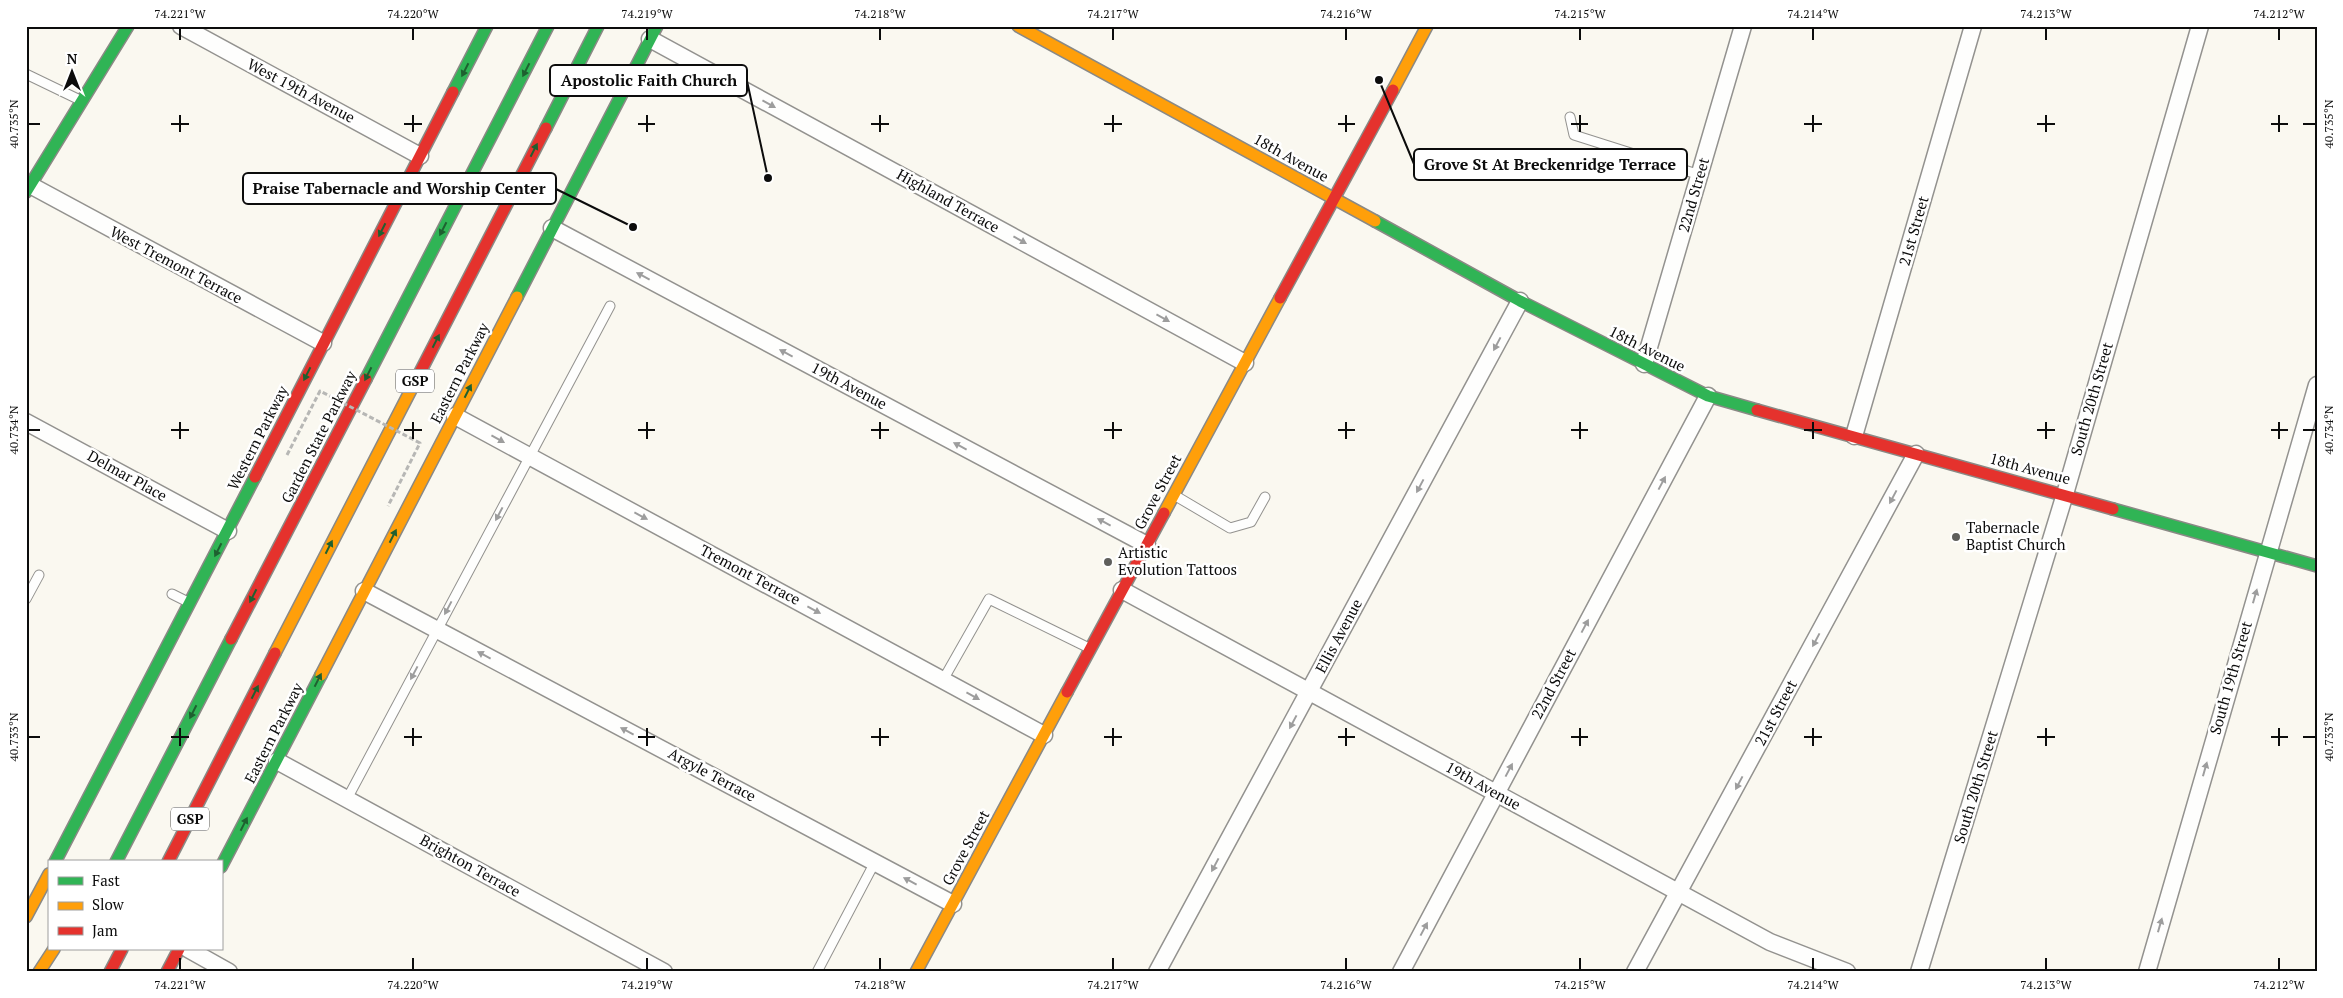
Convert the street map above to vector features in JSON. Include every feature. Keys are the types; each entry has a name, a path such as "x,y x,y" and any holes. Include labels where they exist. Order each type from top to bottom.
{"main road":[{"path":"28,188 128,26"},
{"name":"Western Parkway","path":"56,860 228,531 487,26"},
{"name":"Garden State Parkway","path":"116,860 548,26"},
{"name":"GSP","path":"169,860 598,26"},
{"name":"18th Avenue","path":"1018,26 1520,301 1708,396 2065,494 2317,566"},
{"name":"Grove Street","path":"916,972 1427,26"},
{"name":"Eastern Parkway","path":"222,866 653,33"},
{"path":"176,860 213,775"},
{"path":"26,917 48,876"},
{"path":"39,972 53,950"},
{"path":"110,972 121,950"},
{"path":"167,972 178,950"}],"street":[{"name":"West 19th Avenue","path":"181,26 420,156"},
{"name":"22nd Street","path":"1644,364 1743,26"},
{"name":"21st Street","path":"1854,436 1973,26"},
{"name":"South 20th Street","path":"1919,972 2065,494 2200,26"},
{"name":"Highland Terrace","path":"653,33 1245,362"},
{"name":"West Tremont Terrace","path":"28,188 323,343"},
{"name":"19th Avenue","path":"552,228 1147,545"},
{"name":"Ellis Avenue","path":"1157,972 1520,301"},
{"name":"South 19th Street","path":"2147,972 2317,385"},
{"name":"22nd Street","path":"1401,972 1708,396"},
{"name":"Tremont Terrace","path":"455,416 526,464 943,680 1044,735"},
{"name":"Delmar Place","path":"26,422 228,531"},
{"name":"21st Street","path":"1635,972 1916,454"},
{"name":"19th Avenue","path":"1122,590 1782,949 1847,972"},
{"name":"Argyle Terrace","path":"364,591 953,904"},
{"name":"Brighton Terrace","path":"276,761 664,972"},
{"path":"190,950 229,972"}],"lane":[{"path":"26,74 82,101"},
{"path":"1570,117 1574,135 1700,175"},
{"path":"347,799 610,306"},
{"path":"1174,495 1230,528 1251,522 1265,497"},
{"path":"26,599 39,575"},
{"path":"172,594 190,603"},
{"path":"943,680 989,599 1091,649"},
{"path":"817,972 875,862"}],"path":[{"path":"287,454 320,391 420,443 388,506"}],"traffic: fast":[{"path":"26,192 128,26"},
{"path":"453,92 487,26"},
{"path":"366,379 548,26"},
{"path":"546,128 598,26"},
{"path":"517,297 657,26"},
{"path":"1375,221 1520,301 1708,396 1757,410"},
{"path":"56,860 255,477"},
{"path":"2113,509 2317,566"},
{"path":"117,860 231,639"},
{"path":"222,865 321,675"}],"traffic: slow":[{"path":"1018,26 1375,221"},
{"path":"1393,90 1427,26"},
{"path":"321,675 517,297"},
{"path":"1164,513 1280,298"},
{"path":"275,653 414,384"},
{"path":"916,972 1067,692"},
{"path":"26,917 48,876"},
{"path":"39,972 53,950"}],"traffic: jam":[{"path":"1280,298 1393,90"},
{"path":"255,477 453,92"},
{"path":"414,384 546,128"},
{"path":"231,639 366,379"},
{"path":"1757,410 2113,509"},
{"path":"1067,692 1164,513"},
{"path":"169,860 275,653"},
{"path":"110,972 121,950"},
{"path":"167,972 178,950"}],"place":[{"name":"Grove St At Breckenridge Terrace","path":"1379,80"},
{"name":"Apostolic Faith Church","path":"768,178"},
{"name":"Praise Tabernacle and Worship Center","path":"633,227"},
{"name":"Tabernacle Baptist Church","path":"1956,537"},
{"name":"Artistic Evolution Tattoos","path":"1108,562"}]}
